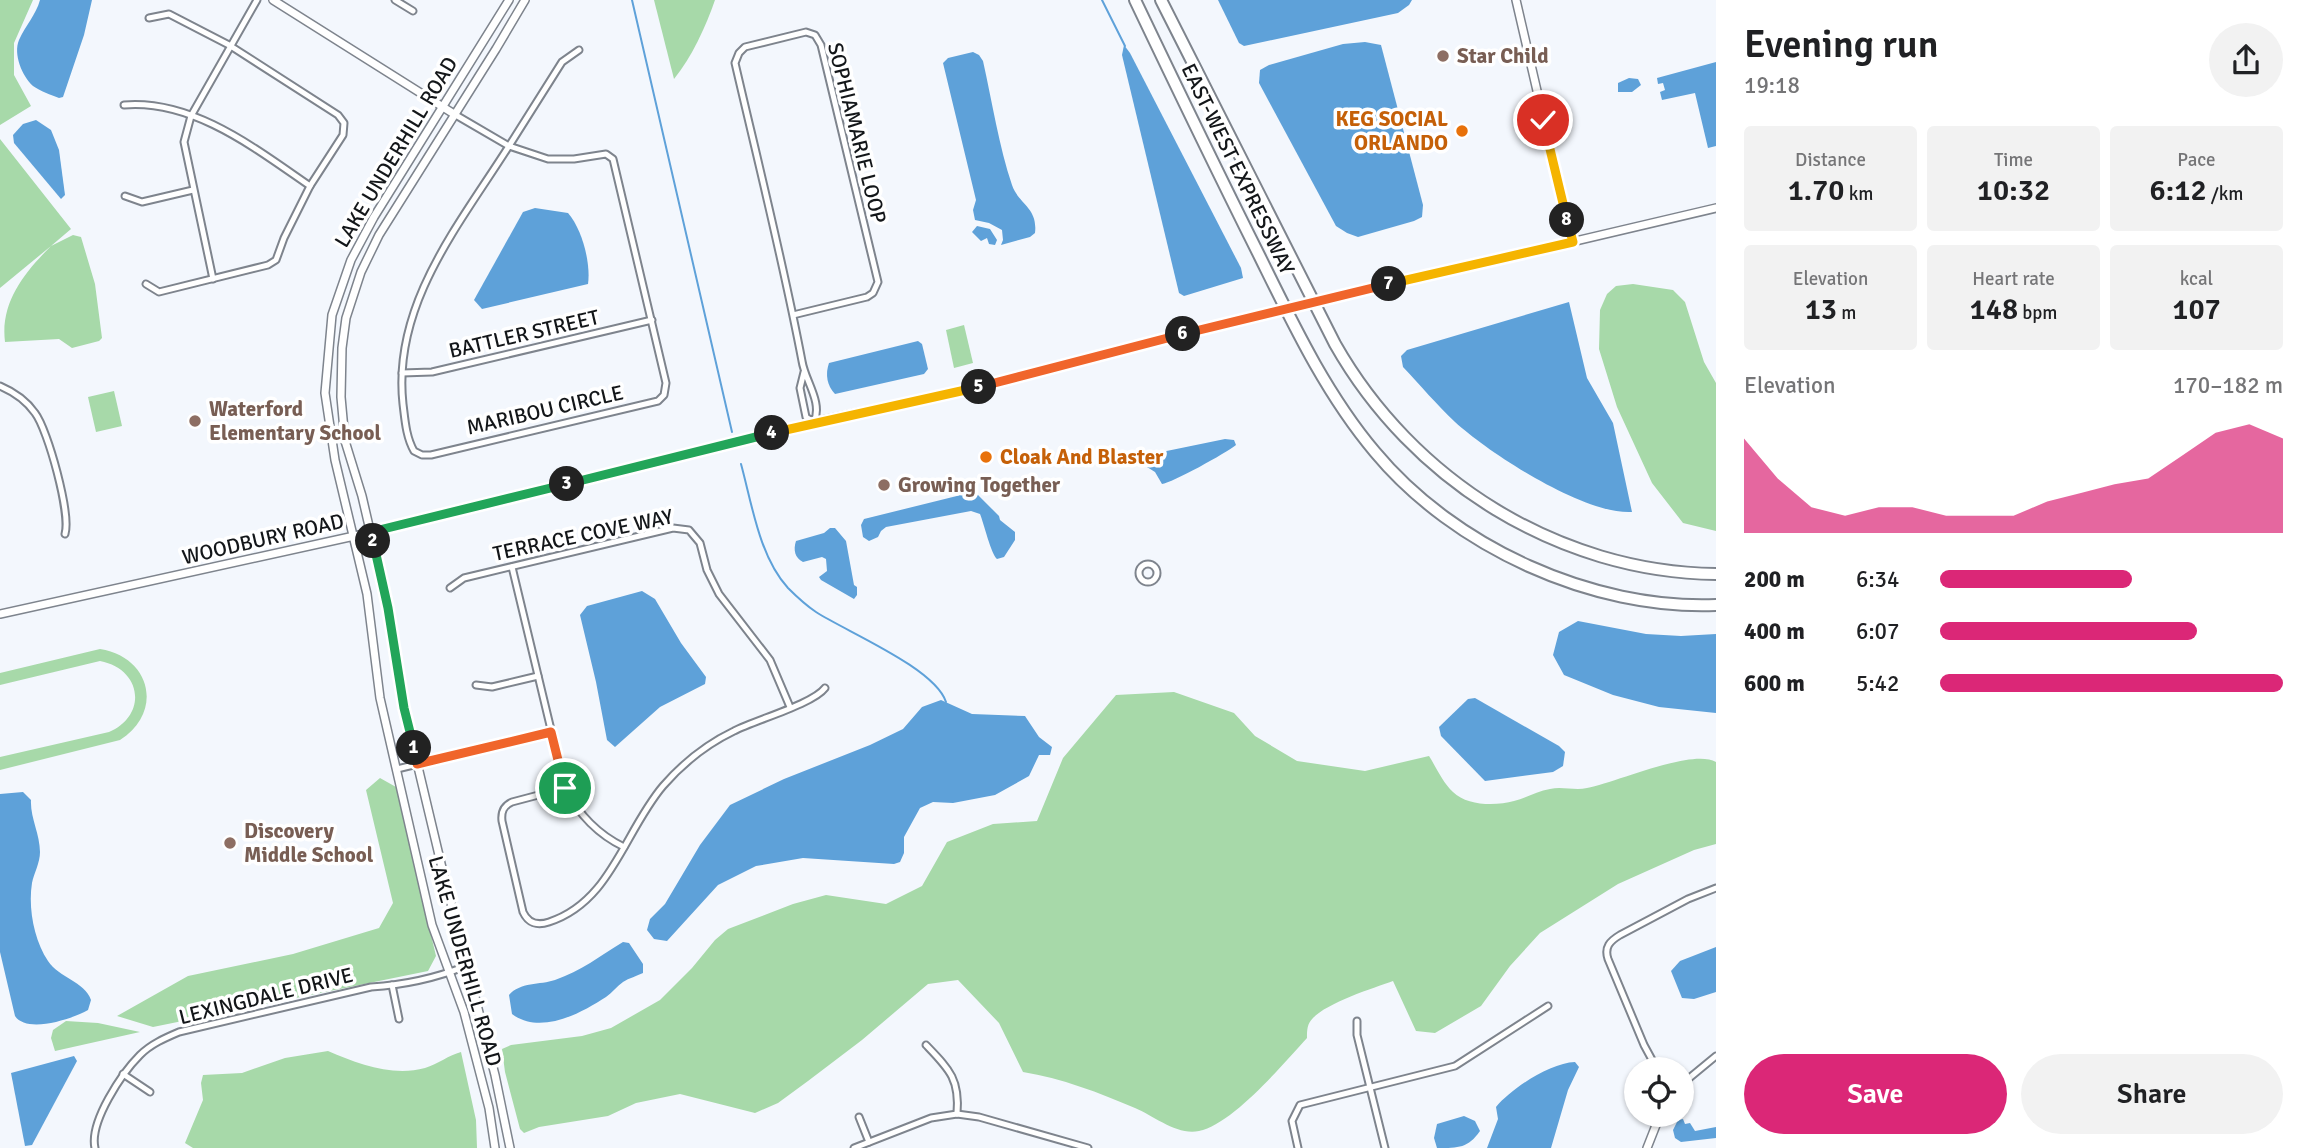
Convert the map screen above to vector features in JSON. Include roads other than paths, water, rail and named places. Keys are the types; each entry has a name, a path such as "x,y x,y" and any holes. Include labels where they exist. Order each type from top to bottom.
{"highway":[{"name":"EAST-WEST EXPRESSWAY","path":"1135,0 1223,183 1311,356 1375,453 1403,482 1462,529 1528,566 1588,587 1634,598 1716,605"},
{"name":"EAST-WEST EXPRESSWAY","path":"1161,0 1335,344 1362,387 1403,437 1461,487 1538,533 1586,552 1623,562 1661,570 1716,574"}],"street":[{"path":"214,279 184,142 191,116 257,0"},
{"name":"MARIBOU CIRCLE","path":"273,0 509,146 548,159 575,159 603,154 611,156 666,383 664,395 659,401 431,455 417,454 410,442 403,400 402,373 411,321 427,279 509,146"},
{"path":"395,0 413,11"},
{"name":"LAKE UNDERHILL ROAD","path":"495,1148 489,1108 464,1012 432,925 380,698 366,594 335,460 325,393 332,315 351,260 374,216 509,0"},
{"name":"LAKE UNDERHILL ROAD","path":"510,1148 495,1075 404,708 388,608 345,435 341,397 346,318 361,272 379,235 525,0"},
{"path":"1516,0 1573,242"},
{"path":"146,284 159,292 268,265 276,260 284,237 310,186 343,135 344,123 338,115 229,45 169,14 149,18"},
{"name":"SOPHIAMARIE LOOP","path":"793,315 867,297 873,293 877,282 821,45 815,35 806,32 745,47 739,52 735,63 804,372 811,386 817,415 814,422 806,417 800,388 804,372"},
{"path":"509,146 562,62 579,50"},
{"path":"124,105 145,103 219,126 310,186"},
{"path":"125,196 142,202 193,190"},
{"name":"WOODBURY ROAD","path":"0,614 371,532 814,422 983,386 1267,313 1716,208"},
{"name":"BATTLER STREET","path":"402,373 432,372 652,320"},
{"path":"0,386 24,400 43,427 67,518 65,534"},
{"name":"TERRACE COVE WAY","path":"450,587 464,578 673,528 689,530 700,543 719,594 769,660 790,707"},
{"path":"512,567 565,788 589,823 624,847"},
{"path":"475,685 492,687 538,676"},
{"path":"565,788 512,802 505,806 502,812 517,886 527,919 534,923 542,924 578,907 603,883 659,791 698,753 735,730 815,697 825,688"},
{"path":"397,769 551,732"},
{"path":"1650,1057 1608,959 1607,948 1619,935 1693,896 1716,888"},
{"name":"LEXINGDALE DRIVE","path":"95,1148 93,1142 100,1117 123,1074 142,1053 163,1039 179,1032 371,987 449,973 466,966"},
{"path":"392,985 399,1019"},
{"path":"1298,1148 1292,1121 1300,1105 1460,1064 1548,1006"},
{"path":"1357,1021 1357,1035 1385,1148"},
{"path":"926,1045 951,1072 958,1094 957,1114"},
{"path":"1694,1074 1716,1056"},
{"path":"123,1074 150,1092"},
{"path":"854,1148 931,1118 957,1114 979,1117 1088,1148"},
{"path":"859,1117 869,1142"},
{"path":"1647,1148 1655,1127"},
{"path":"1051,1148 1054,1138"}],"water":[{"path":"40,0 92,0 84,35 63,97 59,98 33,86 22,71 18,58 19,40"},
{"path":"1218,0 1412,0 1398,13 1244,46 1239,43"},
{"path":"1365,42 1381,45 1423,205 1422,217 1414,221 1358,237 1336,226 1259,83 1260,70 1269,65 1343,44"},
{"path":"1124,45 1241,268 1243,278 1184,296 1179,293 1122,55"},
{"path":"973,52 983,61 999,140 1012,185 1034,217 1035,233 1030,237 1001,245 1002,230 975,220 973,210 976,200 943,63 948,58"},
{"path":"1716,62 1716,146 1708,148 1695,93 1662,100 1660,92 1665,90 1663,83 1658,84 1657,78"},
{"path":"1629,78 1638,79 1641,85 1632,92 1618,92 1618,83"},
{"path":"36,120 51,130 59,150 65,195 61,199 14,143 13,135 23,124"},
{"path":"535,208 568,213 573,220 584,247 588,284 482,309 474,300 523,212"},
{"path":"977,226 990,229 997,240 995,245 989,244 987,238 981,241 972,232"},
{"path":"1569,302 1587,378 1613,423 1632,512 1589,504 1514,465 1455,422 1403,367 1401,356 1407,350"},
{"path":"918,341 922,344 928,369 924,374 835,394 830,387 827,376 829,363"},
{"path":"1225,439 1234,440 1236,445 1168,482 1162,484 1155,472 1147,467 1152,454"},
{"path":"969,493 978,495 1000,520 1015,532 1015,540 1004,557 997,559 980,514 971,511 886,527 878,537 869,541 863,537 861,525 864,519"},
{"path":"835,528 846,541 854,585 857,587 854,599 821,580 819,577 827,571 826,559 822,557 803,562 795,553 796,541 824,533"},
{"path":"642,591 655,599 681,643 706,677 705,684 660,707 615,747 607,740 580,615 587,606"},
{"path":"1578,621 1646,634 1716,634 1716,713 1659,707 1613,695 1564,675 1553,655 1559,632"},
{"path":"1475,698 1559,746 1565,752 1563,766 1553,772 1485,781 1441,736 1439,727 1468,699"},
{"path":"941,700 972,714 1025,716 1039,737 1052,747 1050,755 1039,755 1029,776 995,795 953,803 933,802 920,808 904,837 904,853 900,862 894,864 803,858 756,866 718,885 667,941 654,939 647,930 650,919 665,904 700,845 730,805 903,729 922,707"},
{"path":"23,792 31,800 40,845 31,893 36,934 43,953 53,967 83,988 91,1000 88,1010 81,1014 50,1023 29,1024 15,1016 0,952 0,794"},
{"path":"623,942 629,943 643,964 643,973 623,982 596,1003 560,1020 535,1023 512,1014 509,995 514,991 564,976"},
{"path":"1716,947 1716,992 1694,999 1682,998 1671,971 1680,961"},
{"path":"74,1056 77,1061 32,1145 25,1146 11,1073"},
{"path":"1575,1062 1579,1067 1568,1090 1551,1148 1487,1148 1498,1119 1496,1107 1503,1100 1543,1072"},
{"path":"1464,1116 1475,1121 1480,1131 1476,1137 1462,1146 1437,1148 1434,1138 1437,1124"},
{"path":"1674,1127 1692,1127 1695,1131 1716,1127 1716,1138 1681,1142 1675,1138"}],"waterway":[{"path":"632,0 732,432"},
{"path":"1102,0 1125,46"},
{"path":"741,464 763,545 778,575 788,588 816,612 925,676 939,689 946,702"}],"place":[{"name":"Star Child","path":"1443,56"},
{"name":"KEG SOCIAL ORLANDO","path":"1462,131"},
{"name":"Waterford Elementary School","path":"195,421"},
{"name":"Cloak And Blaster","path":"986,457"},
{"name":"Growing Together","path":"884,485"},
{"name":"Discovery Middle School","path":"230,843"}]}
